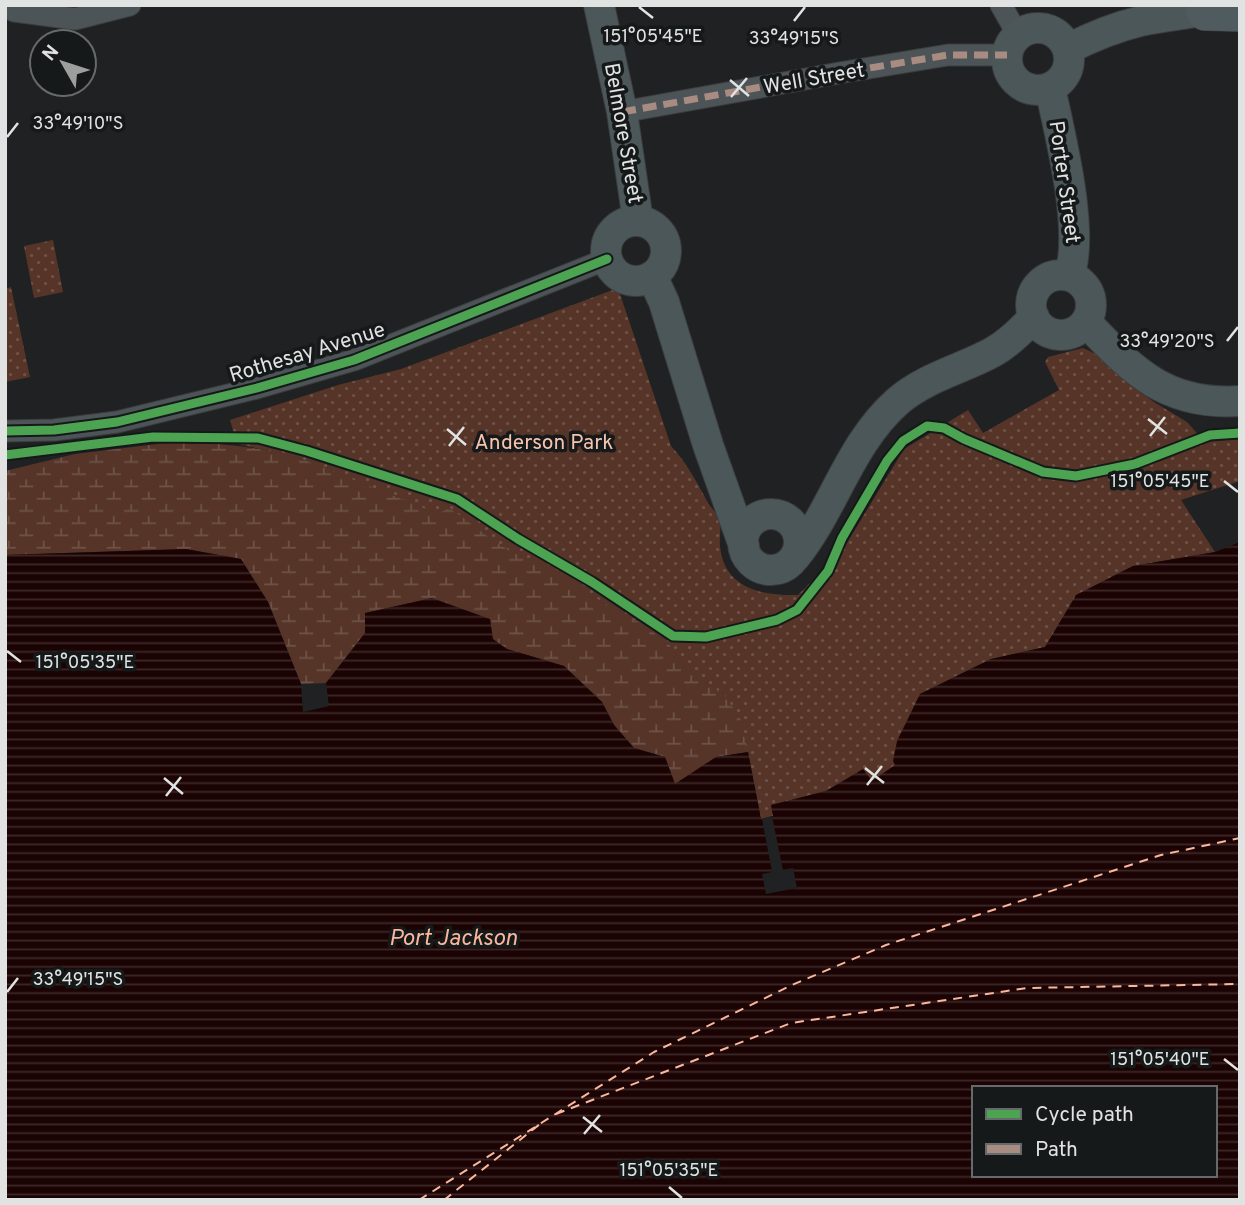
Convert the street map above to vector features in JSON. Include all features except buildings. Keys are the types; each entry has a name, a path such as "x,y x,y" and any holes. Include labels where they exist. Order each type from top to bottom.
{"main road":[{"name":"Belmore Street","path":"599,5 622,112 638,221"},
{"path":"1068,49 1090,38 1143,20 1223,10"},
{"path":"1032,28 1047,29 1060,36 1068,49 1067,72 1050,88 1034,90 1019,84 1009,71 1012,45 1032,28"},
{"name":"Porter Street","path":"1050,88 1075,229 1074,262 1069,276"},
{"path":"638,221 656,228 665,243 664,262 652,276 644,280 625,279 611,268 607,259 606,250 613,232 629,222 638,221"},
{"path":"652,276 664,302 708,445 744,547 753,563 761,568 780,569 795,557 812,533 864,440 899,400 929,380 993,352 1034,317"},
{"path":"1052,276 1069,276 1085,286 1091,300 1090,312 1086,322 1077,330 1059,335 1041,327 1034,317 1032,298 1040,283 1052,276"},
{"path":"1086,322 1133,368 1154,384 1175,394 1202,401 1240,401"},
{"path":"720,474 751,502 793,523 799,549 795,557"},
{"path":"744,547 744,537 752,521 773,514 800,510 836,487"}],"street":[{"path":"12,13 75,19 130,5"},
{"path":"1001,5 1012,45"},
{"name":"Well Street","path":"622,112 839,72 1012,45"},
{"name":"Rothesay Avenue","path":"5,431 54,430 117,422 257,388 354,360 607,259"}],"green space":[{"path":"53,240 63,292 34,298 24,246"},
{"path":"11,287 30,377 5,382 5,289"},
{"name":"Anderson Park","path":"618,288 671,446 687,466 719,519 720,546 729,572 747,587 772,594 798,595 842,551 904,449 968,410 983,433 1059,390 1045,362 1048,357 1083,348 1098,355 1154,402 1187,422 1205,442 1240,438 1240,481 1181,500 1215,552 1133,566 1077,595 1045,647 991,659 920,694 896,765 872,781 863,770 826,791 772,805 773,816 761,819 748,752 745,752 741,738 379,491 297,457 237,444 230,420 338,385 401,369"},
{"path":"182,441 254,448 297,457 431,511 439,513 450,508 512,552 552,567 612,609 637,621 648,623 655,634 669,642 672,652 708,684 715,684 718,694 722,695 722,691 740,718 748,752 716,757 675,784 665,757 634,748 614,725 602,702 564,666 507,649 432,598 366,613 365,633 326,683 301,684 268,602 241,559 186,549 5,555 5,471 75,454"}],"water":[{"name":"Port Jackson","path":"1240,542 1240,1200 5,1200 5,555 186,549 241,559 268,602 301,684 303,712 329,706 326,683 365,633 365,613 432,598 490,619 493,639 507,649 564,666 602,702 614,725 634,748 665,757 675,784 716,757 748,752 761,819 773,816 771,805 826,791 863,769 872,781 895,765 893,761 897,741 920,694 991,659 1045,647 1076,595 1133,566 1215,552"}],"pier":[{"path":"772,816 783,870 793,868 797,888 766,894 762,874 772,872 762,819"}],"ferry route":[{"path":"419,1200 654,1052 792,985 886,945 1161,855 1240,838"},
{"path":"556,1114 791,1023 1027,988 1240,984"},
{"path":"444,1200 540,1124"}],"marked path":[{"path":"622,112 948,55 1007,55"}],"cycle path":[{"path":"5,431 54,430 117,422 257,388 354,360 607,259"},
{"path":"5,455 153,437 258,438 457,499 518,539 592,582 673,636 706,637 777,620 797,610 828,571 842,538 887,461 903,441 927,426 944,428 1043,472 1076,476 1135,464 1210,435 1240,433"}]}
